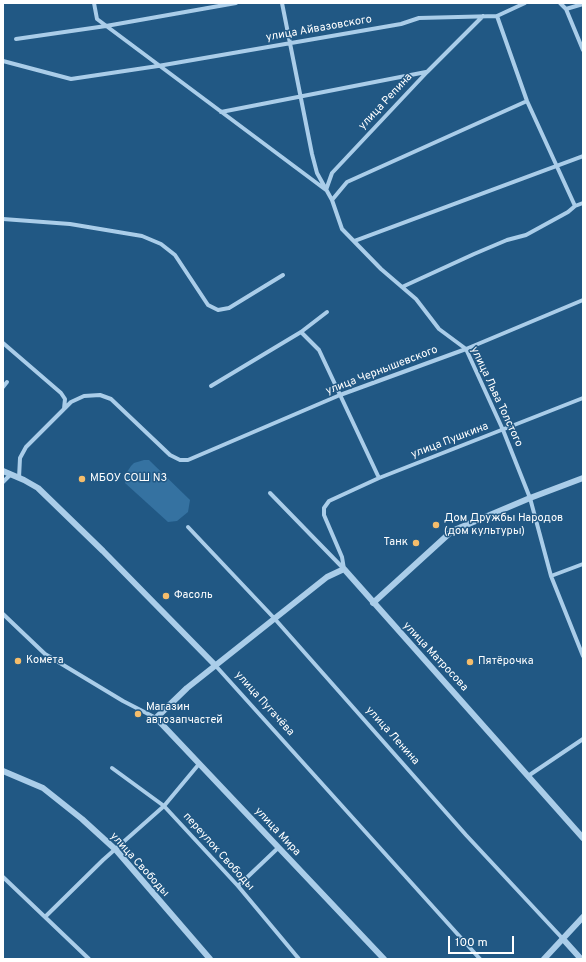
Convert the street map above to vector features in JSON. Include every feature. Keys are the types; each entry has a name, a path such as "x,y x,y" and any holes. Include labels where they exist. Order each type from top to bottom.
{"street":[{"path":"94,3 97,20 326,190"},
{"path":"16,39 106,26 236,3"},
{"name":"улица Льва Толстого","path":"282,3 300,97 317,173 332,200 342,229 381,269 416,299 439,329 466,349 530,498 551,576 583,656"},
{"path":"525,3 497,16 527,101 575,206"},
{"path":"560,3 566,9 583,50"},
{"path":"566,9 583,4"},
{"path":"427,72 483,16"},
{"name":"улица Айвазовского","path":"158,66 400,24 419,18 497,16"},
{"path":"4,61 71,79 158,66"},
{"name":"улица Репина","path":"221,112 427,72"},
{"name":"улица Репина","path":"326,190 332,173 427,72"},
{"path":"332,200 347,182 527,101"},
{"path":"354,241 583,156"},
{"path":"402,287 507,240 526,235 568,212 575,206 583,203"},
{"path":"3,219 70,224 142,236 161,244 175,255 208,305 218,310 229,308 283,275"},
{"name":"улица Чернышевского","path":"64,409 71,402 84,396 96,394 106,396 170,455 180,460 188,460 340,395 466,349 583,300"},
{"path":"211,386 301,332 327,312"},
{"path":"301,332 316,346 379,478"},
{"path":"3,343 61,393 65,399 64,409 22,453 19,478"},
{"path":"3,387 7,382"},
{"name":"улица Пушкина","path":"344,569 342,557 324,515 326,504 333,499 379,478 583,398"},
{"name":"улица Пугачёва","path":"3,471 38,488 103,551 215,666 480,959"},
{"path":"3,482 10,475"},
{"path":"373,603 452,531 530,498 583,478"},
{"name":"улица Матросова","path":"270,494 344,569 583,838"},
{"name":"улица Ленина","path":"188,527 274,618 466,835 581,959"},
{"path":"551,576 583,564"},
{"path":"3,614 44,654 117,698 156,718 187,688 274,618 328,577 344,569"},
{"name":"улица Мира","path":"156,718 384,959"},
{"path":"528,776 583,739"},
{"path":"46,916 103,860 164,806 200,764"},
{"name":"переулок Свободы","path":"112,768 164,806 238,886 299,959"},
{"name":"улица Свободы","path":"3,771 43,788 116,850 210,959"},
{"path":"238,886 278,848"},
{"path":"3,877 46,916 89,959"},
{"path":"544,959 583,918"}],"shaded area":[{"path":"149,460 190,500 188,512 177,521 168,522 125,483 127,472 131,466 134,463"}],"place":[{"name":"МБОУ СОШ N3","path":"82,479"},
{"name":"Дом Дружбы Народов (дом культуры)","path":"436,525"},
{"name":"Танк","path":"416,543"},
{"name":"Фасоль","path":"166,596"},
{"name":"Комета","path":"18,661"},
{"name":"Пятёрочка","path":"470,662"},
{"name":"Магазин автозапчастей","path":"138,714"}]}
